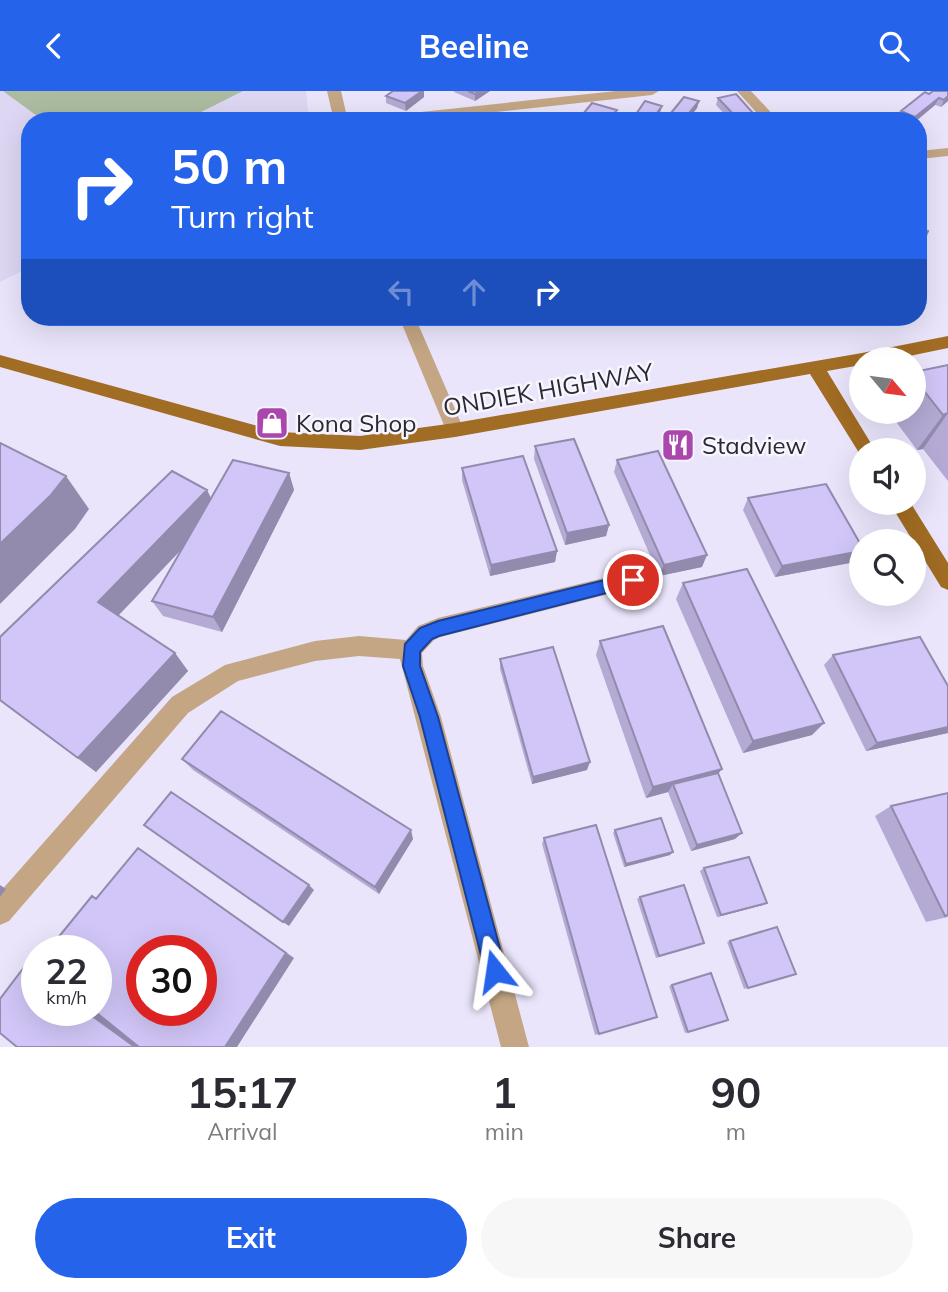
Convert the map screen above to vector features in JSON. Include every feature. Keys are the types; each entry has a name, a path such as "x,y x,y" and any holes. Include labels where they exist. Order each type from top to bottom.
{"main road":[{"name":"ONDIEK HIGHWAY","path":"923,347 948,342"},
{"name":"ONDIEK HIGHWAY","path":"0,361 280,439 360,443 454,431 849,362"},
{"path":"816,369 859,438"},
{"path":"907,515 948,581"}],"street":[{"path":"334,91 339,112"},
{"path":"457,112 652,91"},
{"path":"744,91 764,112"},
{"path":"927,154 948,152"},
{"path":"411,326 454,431"},
{"path":"515,1047 429,717 412,666 411,650 426,633 438,628 633,580"},
{"path":"0,912 180,705 233,672 315,651 359,646 411,650"}],"shaded area":[{"path":"0,91 306,91 308,112 21,112 21,272 0,282"}],"green space":[{"path":"3,91 243,91 201,112 32,112"}],"building":[{"path":"393,91 422,91 405,103 386,96"},
{"path":"933,91 948,91 944,100 939,98 921,112 901,111 925,92 929,94"},
{"path":"736,94 752,112 731,112 718,98"},
{"path":"684,97 699,101 690,112 672,112"},
{"path":"645,101 662,106 658,112 637,112"},
{"path":"592,103 617,110 615,112 585,112"},
{"path":"948,365 948,413 943,415 926,393 926,370"},
{"path":"574,439 609,525 567,533 535,446"},
{"path":"0,443 66,476 50,496 0,544"},
{"path":"658,451 707,555 664,565 617,460"},
{"path":"523,456 557,551 491,565 462,468"},
{"path":"233,460 289,473 213,617 152,601"},
{"path":"172,471 207,490 98,602 175,653 78,758 0,700 0,637"},
{"path":"826,484 852,529 849,529 849,553 782,566 748,498"},
{"path":"747,569 824,723 753,741 683,583"},
{"path":"663,626 722,769 653,787 600,641"},
{"path":"920,637 948,686 948,727 877,743 833,655"},
{"path":"553,647 590,762 533,777 500,659"},
{"path":"221,711 411,830 375,887 182,759"},
{"path":"718,773 742,833 697,845 673,784"},
{"path":"171,792 309,885 283,922 144,825"},
{"path":"948,793 948,915 945,916 891,806"},
{"path":"661,818 673,852 626,864 615,830"},
{"path":"596,825 657,1017 599,1034 544,838"},
{"path":"138,848 286,953 225,1047 139,1047 112,1025 112,935 60,935 92,896 96,899"},
{"path":"749,857 767,903 721,915 704,868"},
{"path":"684,885 704,943 659,956 640,897"},
{"path":"777,927 796,974 748,988 730,941"},
{"path":"21,971 21,1026 106,1026 135,1047 17,1047 0,1033 0,999"},
{"path":"711,973 728,1020 688,1032 672,985"}],"place":[{"name":"Kona Shop","path":"272,423"},
{"name":"Stadview","path":"678,445"}],"route":[{"path":"495,971 429,717 412,666 411,650 426,633 438,628 633,580"}]}
